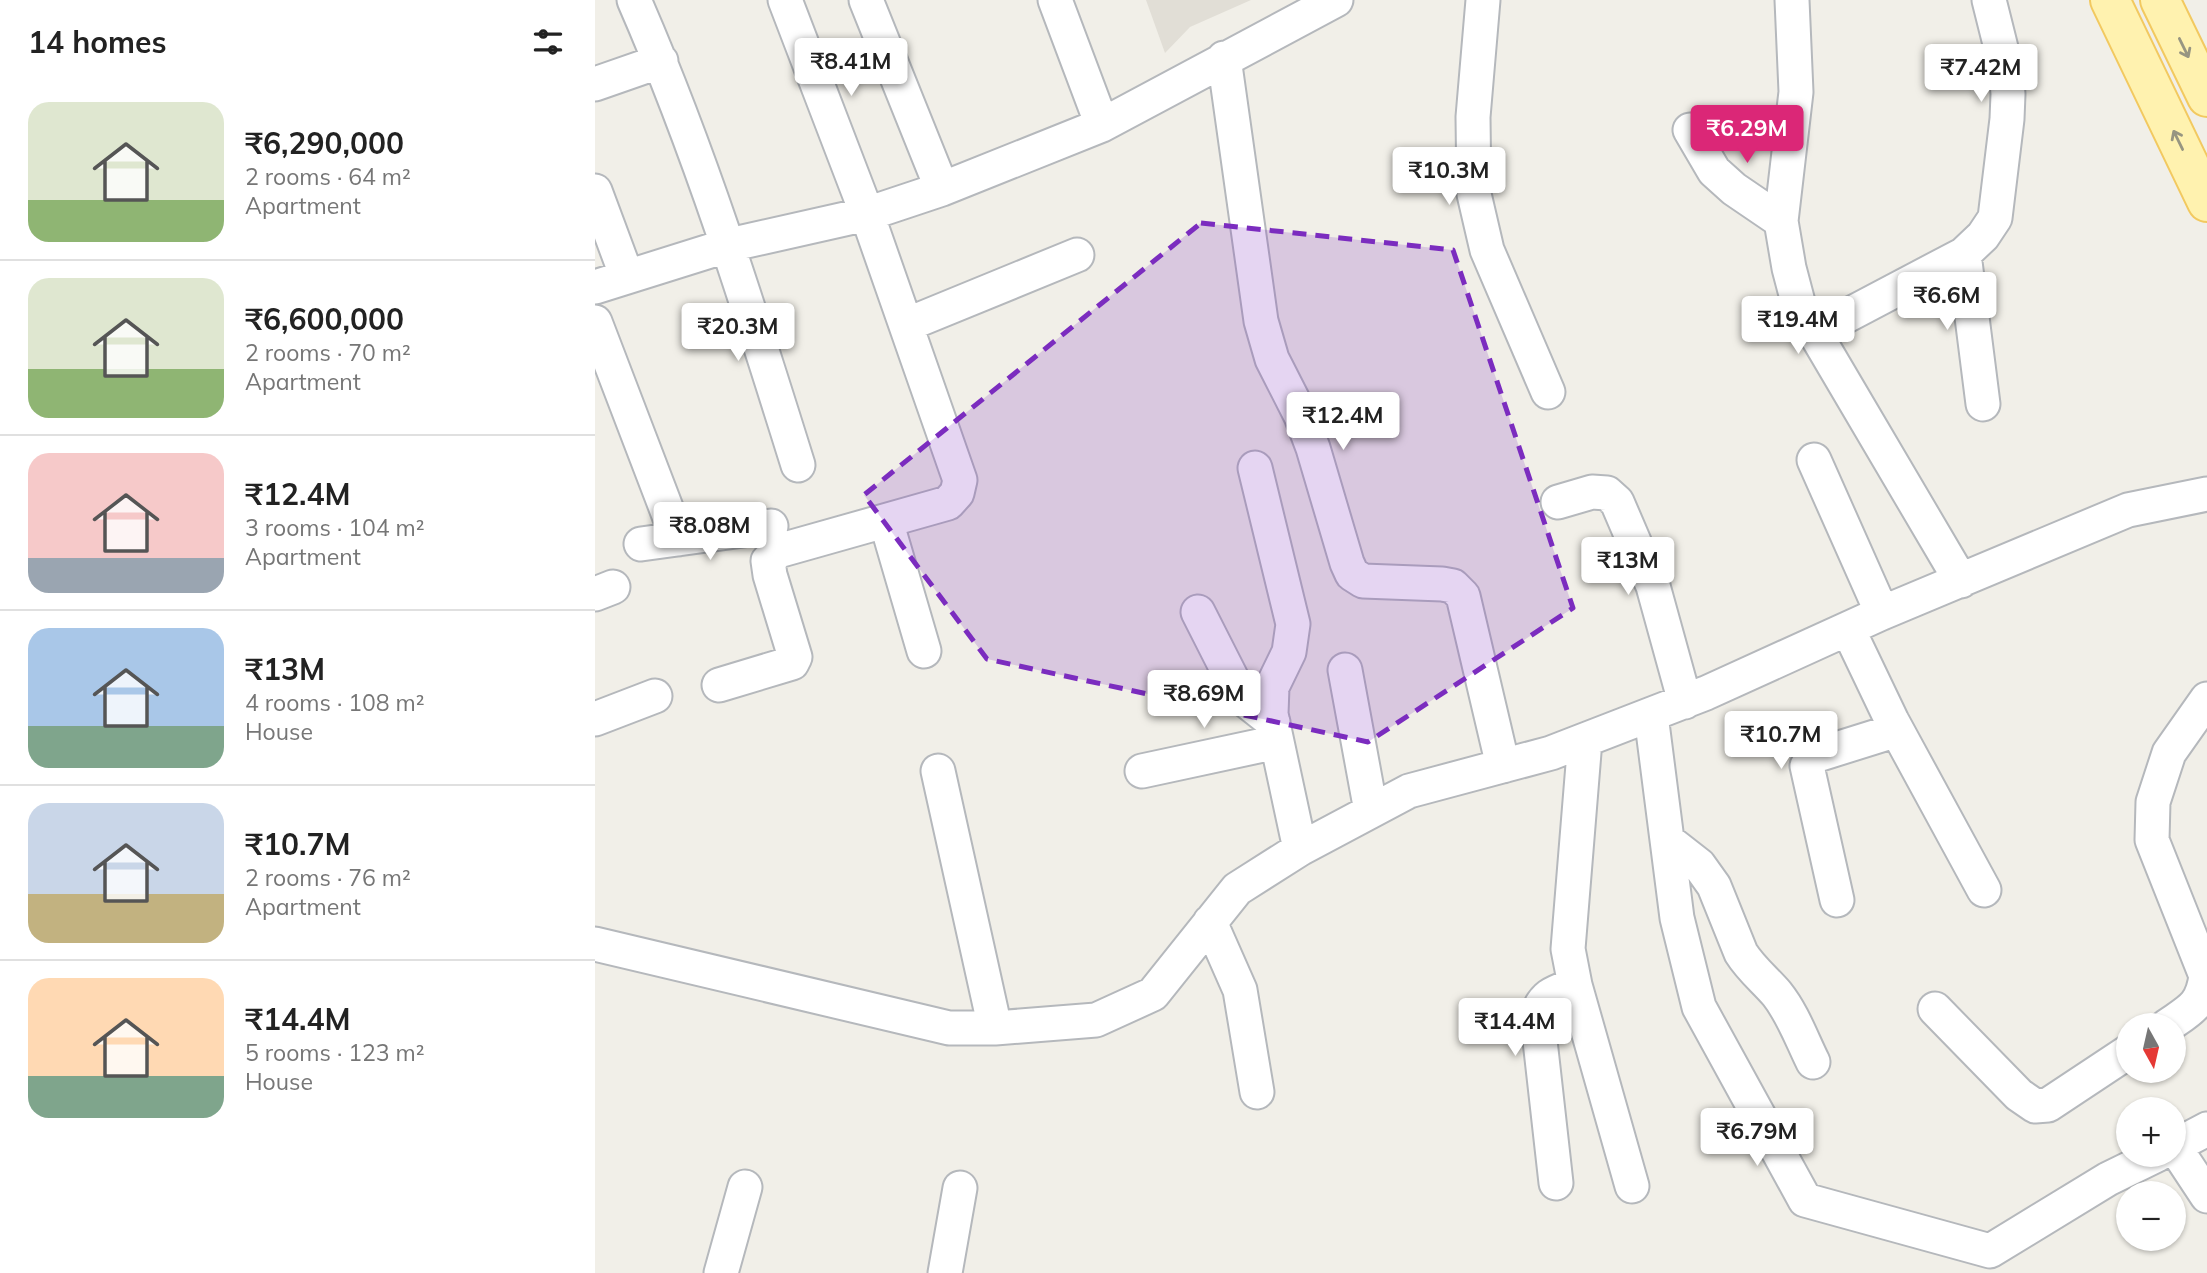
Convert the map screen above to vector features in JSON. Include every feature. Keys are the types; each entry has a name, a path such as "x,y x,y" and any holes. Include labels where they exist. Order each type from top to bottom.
{"main road":[{"path":"2110,0 2207,202"},
{"path":"2160,0 2207,97"}],"street":[{"path":"634,0 661,61 729,245 798,466"},
{"path":"719,685 792,663 795,657 770,575 768,561 778,551 948,503 957,493 960,480 867,215 785,0"},
{"path":"866,0 942,189"},
{"path":"1055,0 1102,125"},
{"path":"595,287 729,245 867,215 942,189 1102,125 1336,0"},
{"path":"1483,0 1473,117 1474,194 1487,250 1548,392"},
{"path":"1792,0 1795,92 1781,221 1799,306 1961,581"},
{"path":"1816,332 1964,254 1983,236 1995,218 2007,119 2006,68 1989,0"},
{"path":"1224,58 1261,321 1272,359 1301,416 1313,448 1347,563 1352,574 1363,581 1442,584 1453,586 1463,596 1503,766"},
{"path":"595,84 661,61"},
{"path":"1690,130 1714,171 1734,189 1781,221"},
{"path":"595,191 627,277"},
{"path":"1964,254 1983,404"},
{"path":"906,325 1077,255"},
{"path":"595,322 678,539"},
{"path":"1814,460 1882,613"},
{"path":"1255,468 1293,624 1289,652 1272,687 1271,714 1300,849"},
{"path":"1558,502 1592,492 1607,493 1617,502 1653,586 1685,702"},
{"path":"595,944 949,1028 995,1028 1096,1020 1153,994 1237,889 1300,849 1409,791 1551,753 1685,702 1882,613 2128,510 2207,494"},
{"path":"886,521 924,651"},
{"path":"641,544 771,526"},
{"path":"1198,612 1233,681 1275,732"},
{"path":"1848,629 1897,730 1985,890"},
{"path":"1345,670 1371,811"},
{"path":"595,719 655,696"},
{"path":"2186,1013 2204,993 2206,976 2152,840 2153,803 2169,753 2207,699"},
{"path":"1651,715 1677,918 1699,1007 1805,1200 1990,1251 2108,1178 2131,1167"},
{"path":"1837,900 1807,766 1814,756 1897,730"},
{"path":"1142,772 1275,732"},
{"path":"1585,740 1568,949 1575,985 1633,1186"},
{"path":"938,771 995,1028"},
{"path":"1667,840 1699,865 1714,886 1741,953 1778,995 1813,1062"},
{"path":"1210,922 1240,990 1247,1019 1257,1092"},
{"path":"1556,1183 1537,1014 1542,1001 1552,993 1575,985"},
{"path":"1935,1009 2019,1095 2035,1106 2048,1105 2116,1060"},
{"path":"2186,1140 2207,1129"},
{"path":"2186,1165 2207,1196"},
{"path":"721,1273 745,1187"},
{"path":"945,1273 960,1188"}],"highlighted area":[{"path":"1201,223 1453,250 1573,608 1368,742 987,659 864,495"}],"shaded area":[{"path":"1146,0 1251,0 1190,27 1165,53"}]}
